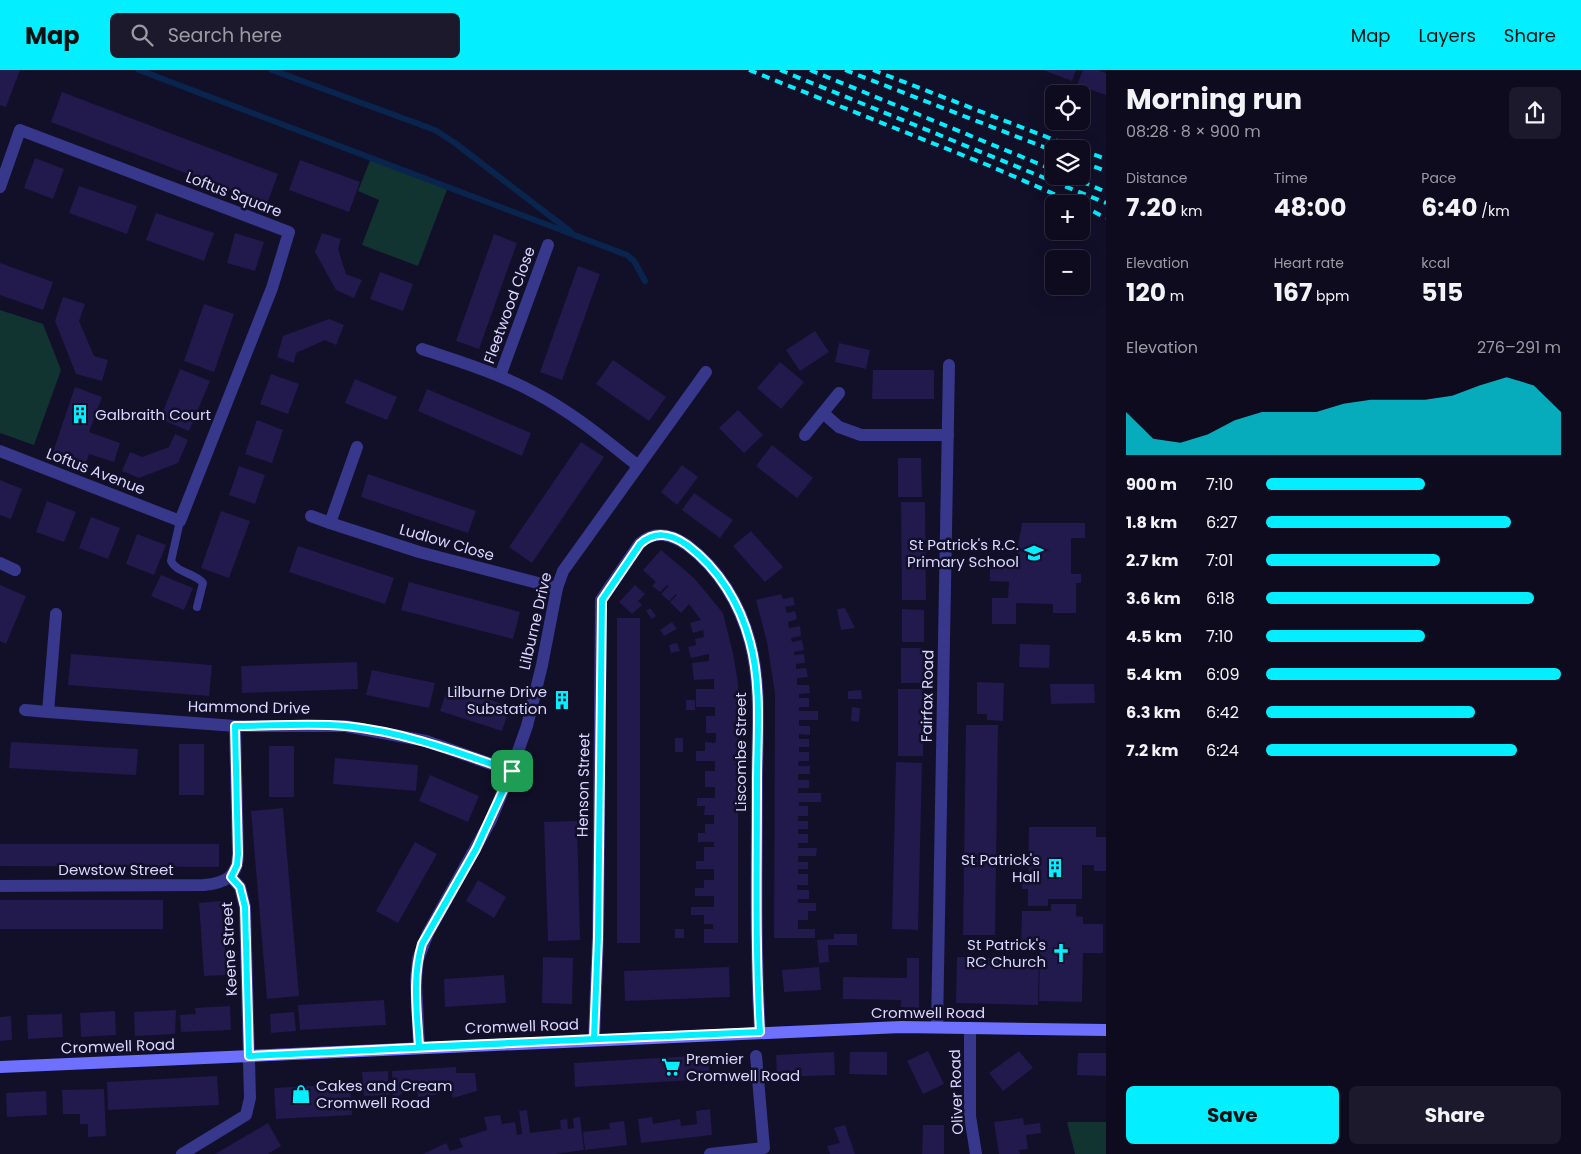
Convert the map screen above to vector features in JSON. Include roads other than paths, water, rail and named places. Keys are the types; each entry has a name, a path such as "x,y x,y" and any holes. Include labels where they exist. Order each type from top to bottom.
{"street":[{"name":"Loftus Square","path":"0,187 20,130 289,232 272,288 180,521"},
{"name":"Fleetwood Close","path":"500,376 548,245"},
{"name":"Fleetwood Close","path":"422,349 500,376 554,403 637,465"},
{"name":"Fairfax Road","path":"937,1027 949,365"},
{"name":"Lilburne Drive","path":"419,1047 416,980 422,944 476,849 512,771 534,700 557,588 567,563 706,372"},
{"path":"805,435 838,393"},
{"path":"823,412 838,427 861,435 948,435"},
{"path":"330,523 357,447"},
{"name":"Loftus Avenue","path":"0,451 180,521"},
{"name":"Ludlow Close","path":"311,516 419,552 557,588"},
{"name":"Liscombe Street","path":"640,544 647,537 664,534 674,537 692,549 727,587 737,604 754,659 757,707 757,976 760,1032"},
{"name":"Henson Street","path":"594,1039 598,937 602,600 640,544"},
{"path":"0,563 15,570"},
{"path":"48,712 56,614"},
{"name":"Hammond Drive","path":"25,710 235,726 318,725 374,730 426,741 512,771"},
{"path":"231,877 237,865 238,854 235,726"},
{"name":"Dewstow Street","path":"0,886 204,885 215,884 231,877"},
{"name":"Keene Street","path":"182,1154 246,1115 250,1098 245,907 240,887 231,877"},
{"name":"Cromwell Road","path":"0,1067 760,1032 937,1027 1106,1030"},
{"name":"Oliver Road","path":"970,1028 970,1116 976,1154"},
{"path":"710,1154 765,1151 756,1056"}],"lane":[{"path":"180,521 171,561 173,565 200,578 203,583 203,590 197,607"}],"waterway":[{"path":"139,70 627,255 634,261 645,281"},
{"path":"272,70 435,130 455,143 571,232"}],"railway":[{"path":"749,70 990,166 1056,195"},
{"path":"780,70 1106,203"},
{"path":"810,70 1045,166"},
{"path":"845,70 1045,148"},
{"path":"873,70 1055,140"},
{"path":"1090,153 1106,159"},
{"path":"1090,165 1106,171"},
{"path":"1090,185 1106,192"},
{"path":"1090,210 1106,218"}],"place":[{"name":"Galbraith Court","path":"80,414"},
{"name":"St Patrick's R.C. Primary School","path":"1034,553"},
{"name":"Lilburne Drive Substation","path":"562,700"},
{"name":"St Patrick's Hall","path":"1055,868"},
{"name":"St Patrick's RC Church","path":"1061,953"},
{"name":"Premier Cromwell Road","path":"671,1067"},
{"name":"Cakes and Cream Cromwell Road","path":"301,1094"}]}
